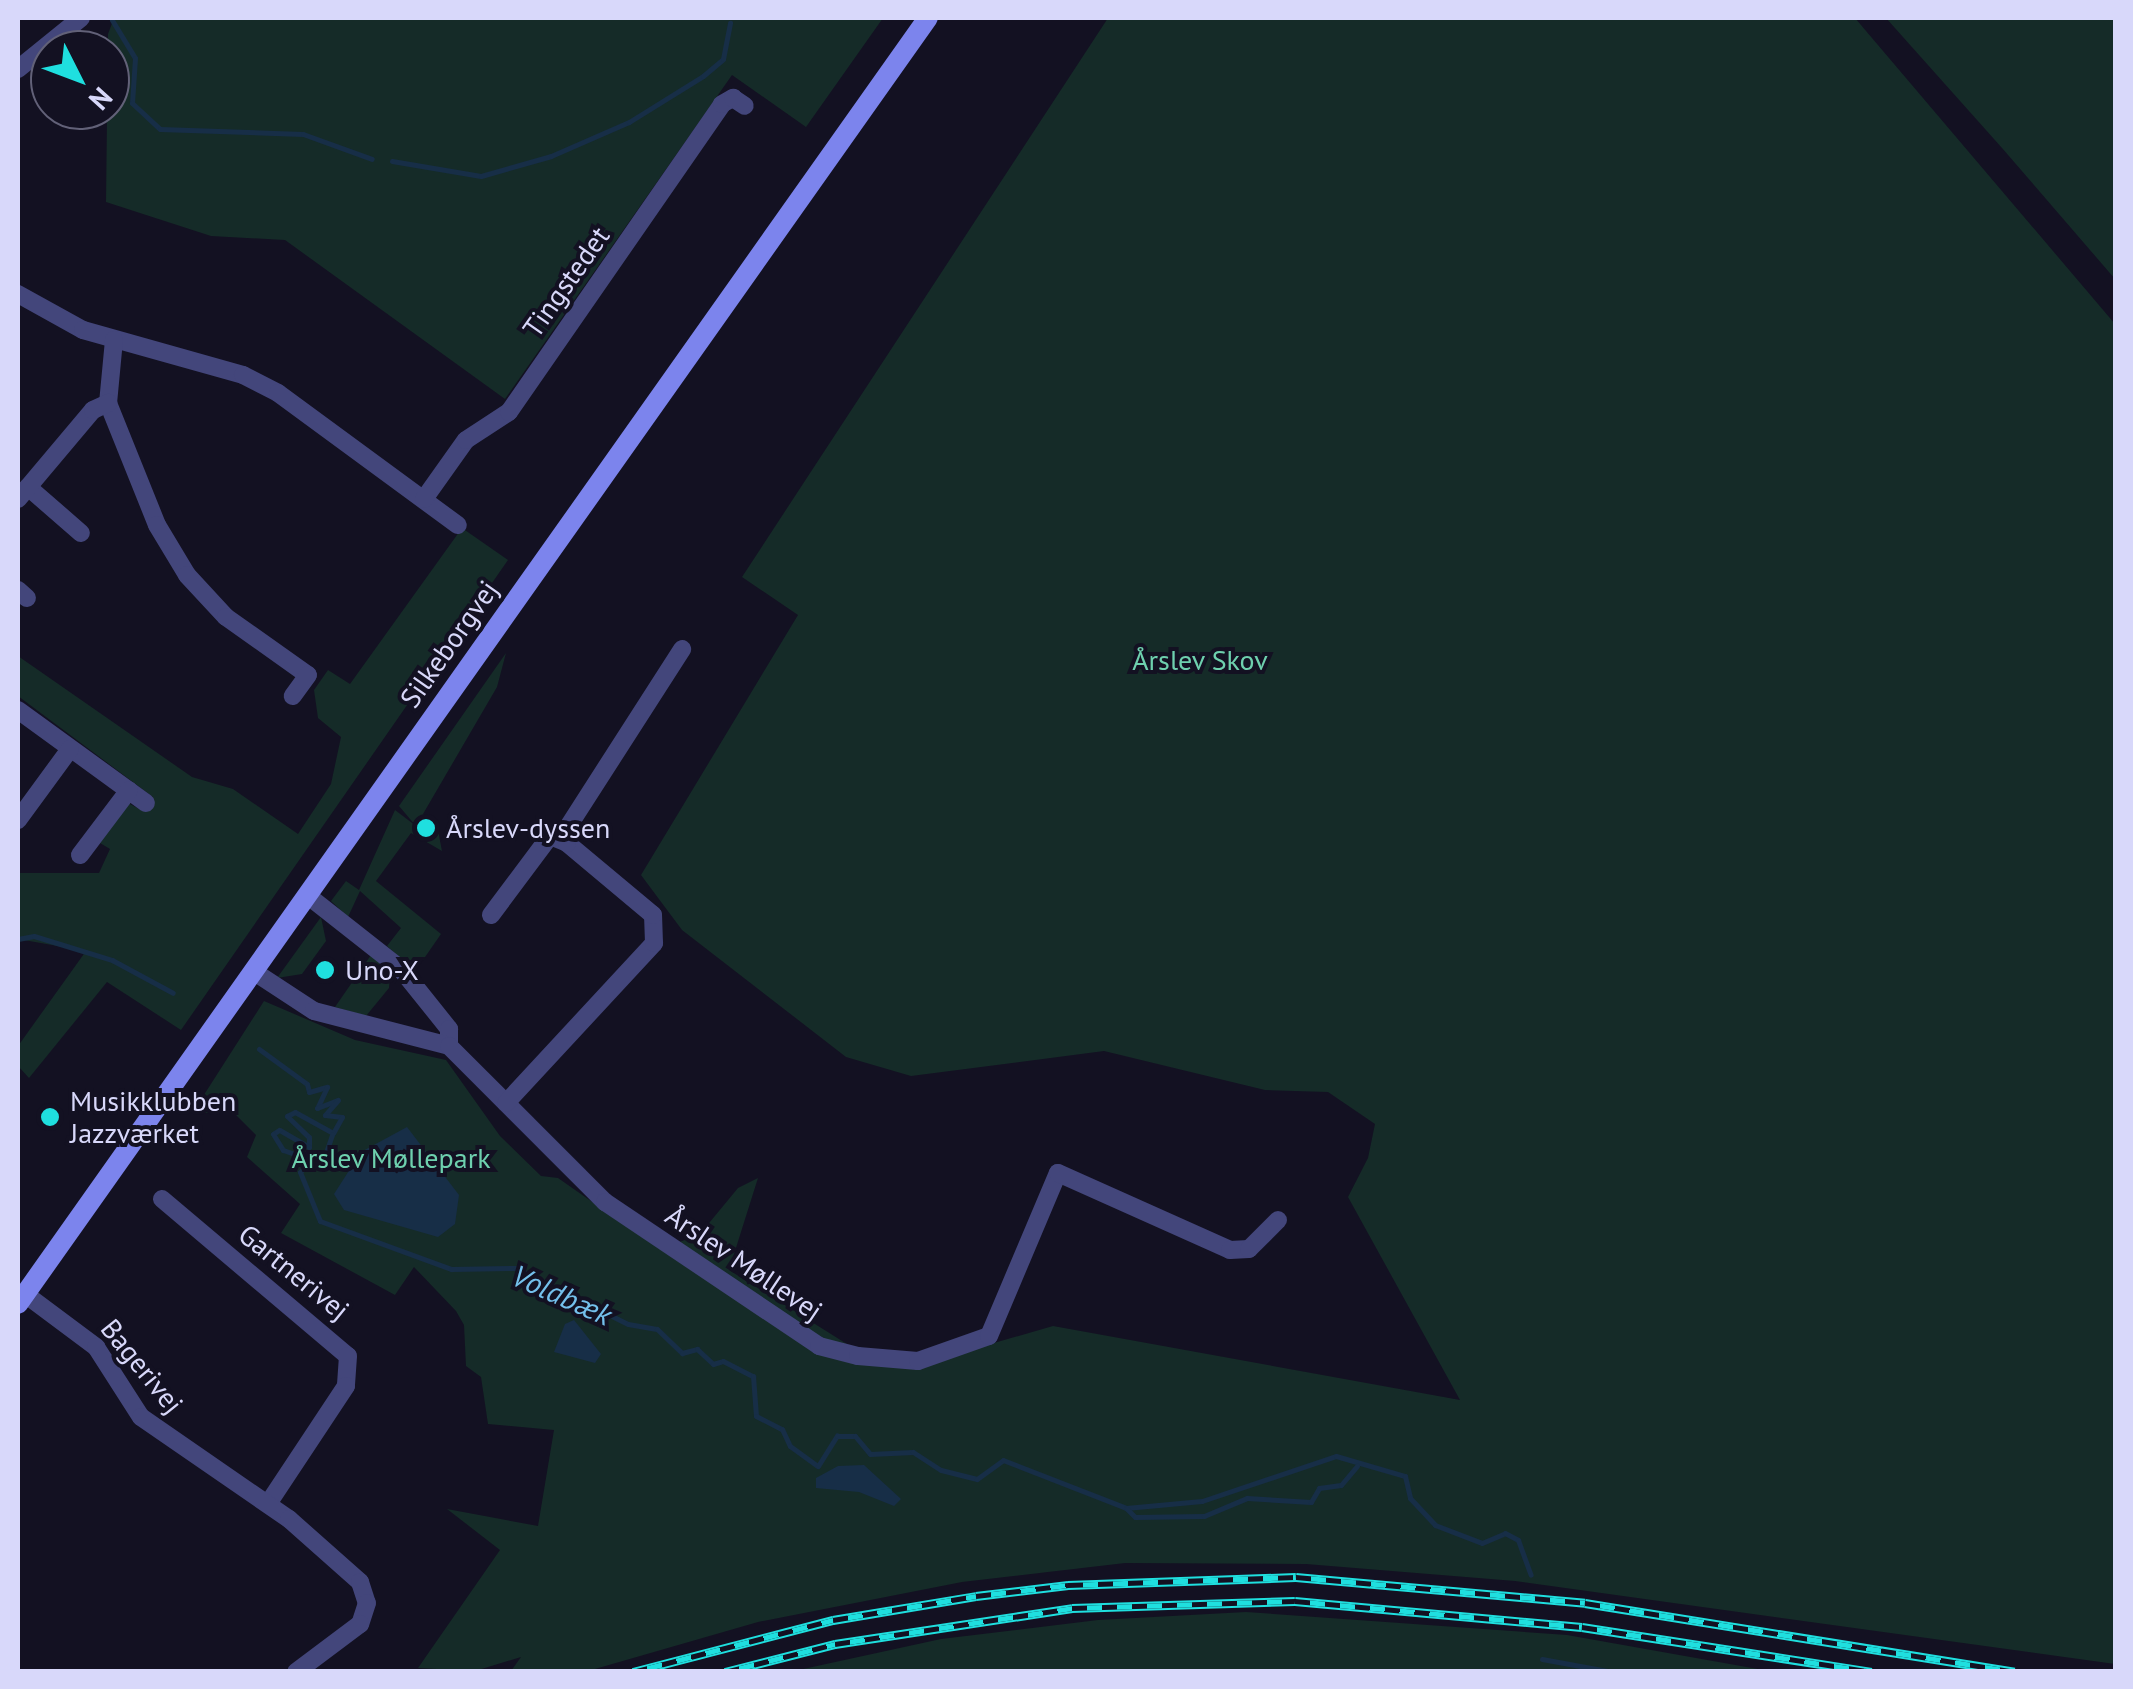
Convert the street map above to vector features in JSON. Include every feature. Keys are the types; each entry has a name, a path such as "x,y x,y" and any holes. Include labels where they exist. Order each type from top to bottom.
{"main road":[{"name":"Silkeborgvej","path":"20,1296 928,18"}],"street":[{"path":"53,18 76,23"},
{"path":"18,69 76,23"},
{"name":"Tingstedet","path":"424,499 466,440 509,412 722,104 733,98 745,106"},
{"path":"20,301 114,340 243,375 278,393 458,524"},
{"path":"114,340 108,404 128,464 186,576 226,617 308,675 293,696"},
{"path":"81,533 22,493 93,410 108,404"},
{"path":"567,844 566,830 682,649"},
{"path":"18,710 146,802"},
{"path":"18,820 70,749"},
{"path":"80,855 129,790"},
{"path":"490,914 550,836 567,844 654,916 654,942 506,1102"},
{"name":"Årslev Møllevej","path":"307,895 401,969 450,1029 449,1046"},
{"name":"Årslev Møllevej","path":"253,970 314,1011 449,1046 584,1183 660,1241 819,1346 886,1362 918,1361 989,1336 1058,1172 1230,1250 1248,1249 1278,1220"},
{"name":"Gartnerivej","path":"162,1199 348,1356 346,1386 268,1504"},
{"name":"Bagerivej","path":"20,1296 96,1347 141,1417 268,1504 366,1593 360,1624 296,1672"}],"green space":[{"path":"114,18 883,18 806,127 732,75 505,399 285,240 211,236 106,202 107,130 130,130 130,30 110,30"},
{"name":"Årslev Skov","path":"1108,18 1855,18 2115,324 2115,1664 1515,1581 1306,1564 1125,1563 962,1582 758,1622 588,1671 511,1671 521,1657 475,1671 418,1668 500,1550 447,1509 538,1526 554,1430 488,1424 481,1377 466,1366 464,1325 456,1311 414,1267 395,1295 281,1233 300,1204 247,1157 256,1135 236,1115 193,1112 264,1001 355,1040 446,1060 500,1136 541,1176 558,1178 631,1229 672,1245 700,1234 738,1188 758,1178 729,1270 858,1351 932,1361 1053,1326 1460,1400 1348,1197 1368,1158 1375,1124 1328,1092 1265,1090 1104,1051 911,1076 846,1057 682,930 641,875 798,615 742,577"},
{"path":"1886,18 2115,18 2115,279 2002,148"},
{"path":"462,528 508,560 181,1030 107,982 29,1078 18,1066 18,1046 86,951 18,939 18,873 99,873 110,849 100,843 128,803 143,811 153,797 18,696 18,656 192,777 233,789 298,834 331,784 341,737 318,718 314,690 328,670 350,684"},
{"path":"506,653 497,687 423,814 437,825 442,851 411,833 376,881 441,934 423,960 402,960 387,946 401,928 360,891 348,917 331,901 346,881 359,890 395,810 416,826 399,806"},
{"path":"321,917 326,941 302,974 277,978"},
{"path":"371,955 390,974 389,988 366,1016 335,1007"},
{"path":"1246,1612 1567,1635 1769,1671 794,1671 941,1639 1098,1620"}],"water":[{"path":"407,1127 459,1195 455,1224 438,1237 344,1210 334,1194 361,1152"},
{"path":"574,1320 601,1354 595,1363 554,1352 565,1324"},
{"path":"864,1465 901,1499 894,1506 859,1492 816,1488 816,1478 838,1466"}],"waterway":[{"path":"112,20 135,58 132,103 160,129 303,134 372,159"},
{"path":"392,161 481,176 551,156 629,122 703,76 723,59 730,23"},
{"name":"Voldbæk","path":"18,939 34,936 112,960 173,993"},
{"name":"Voldbæk","path":"259,1049 307,1084 309,1092 327,1087 317,1108 338,1100 325,1115 342,1117 333,1133 295,1112 287,1116 309,1137 309,1147 279,1130 273,1134 283,1150 312,1160 300,1172 320,1221 451,1269 516,1268 628,1324 657,1329 682,1353 697,1349 713,1364 723,1361 753,1376 756,1416 782,1429 790,1446 818,1466 837,1436 855,1436 870,1454 913,1452 941,1470 977,1479 1003,1460 1126,1508 1202,1501 1336,1456 1405,1476 1410,1498 1435,1525 1482,1543 1505,1533 1518,1540 1531,1575"},
{"path":"311,1166 323,1161 332,1135"},
{"name":"Voldbæk","path":"1127,1509 1135,1517 1204,1516 1247,1498 1311,1502 1319,1488 1341,1485 1357,1466"},
{"name":"Voldbæk","path":"1542,1659 1613,1672"}],"railway":[{"path":"633,1672 833,1620 976,1596 1068,1585 1296,1577 1585,1603 2014,1672"},
{"path":"725,1672 835,1644 1072,1608 1295,1601 1582,1627 1872,1672"}],"place":[{"name":"Årslev-dyssen","path":"426,828"},
{"name":"Uno-X","path":"325,970"},
{"name":"Musikklubben Jazzværket","path":"50,1117"}],"park label":[{"name":"Årslev Møllepark","path":"391,1158"}]}
